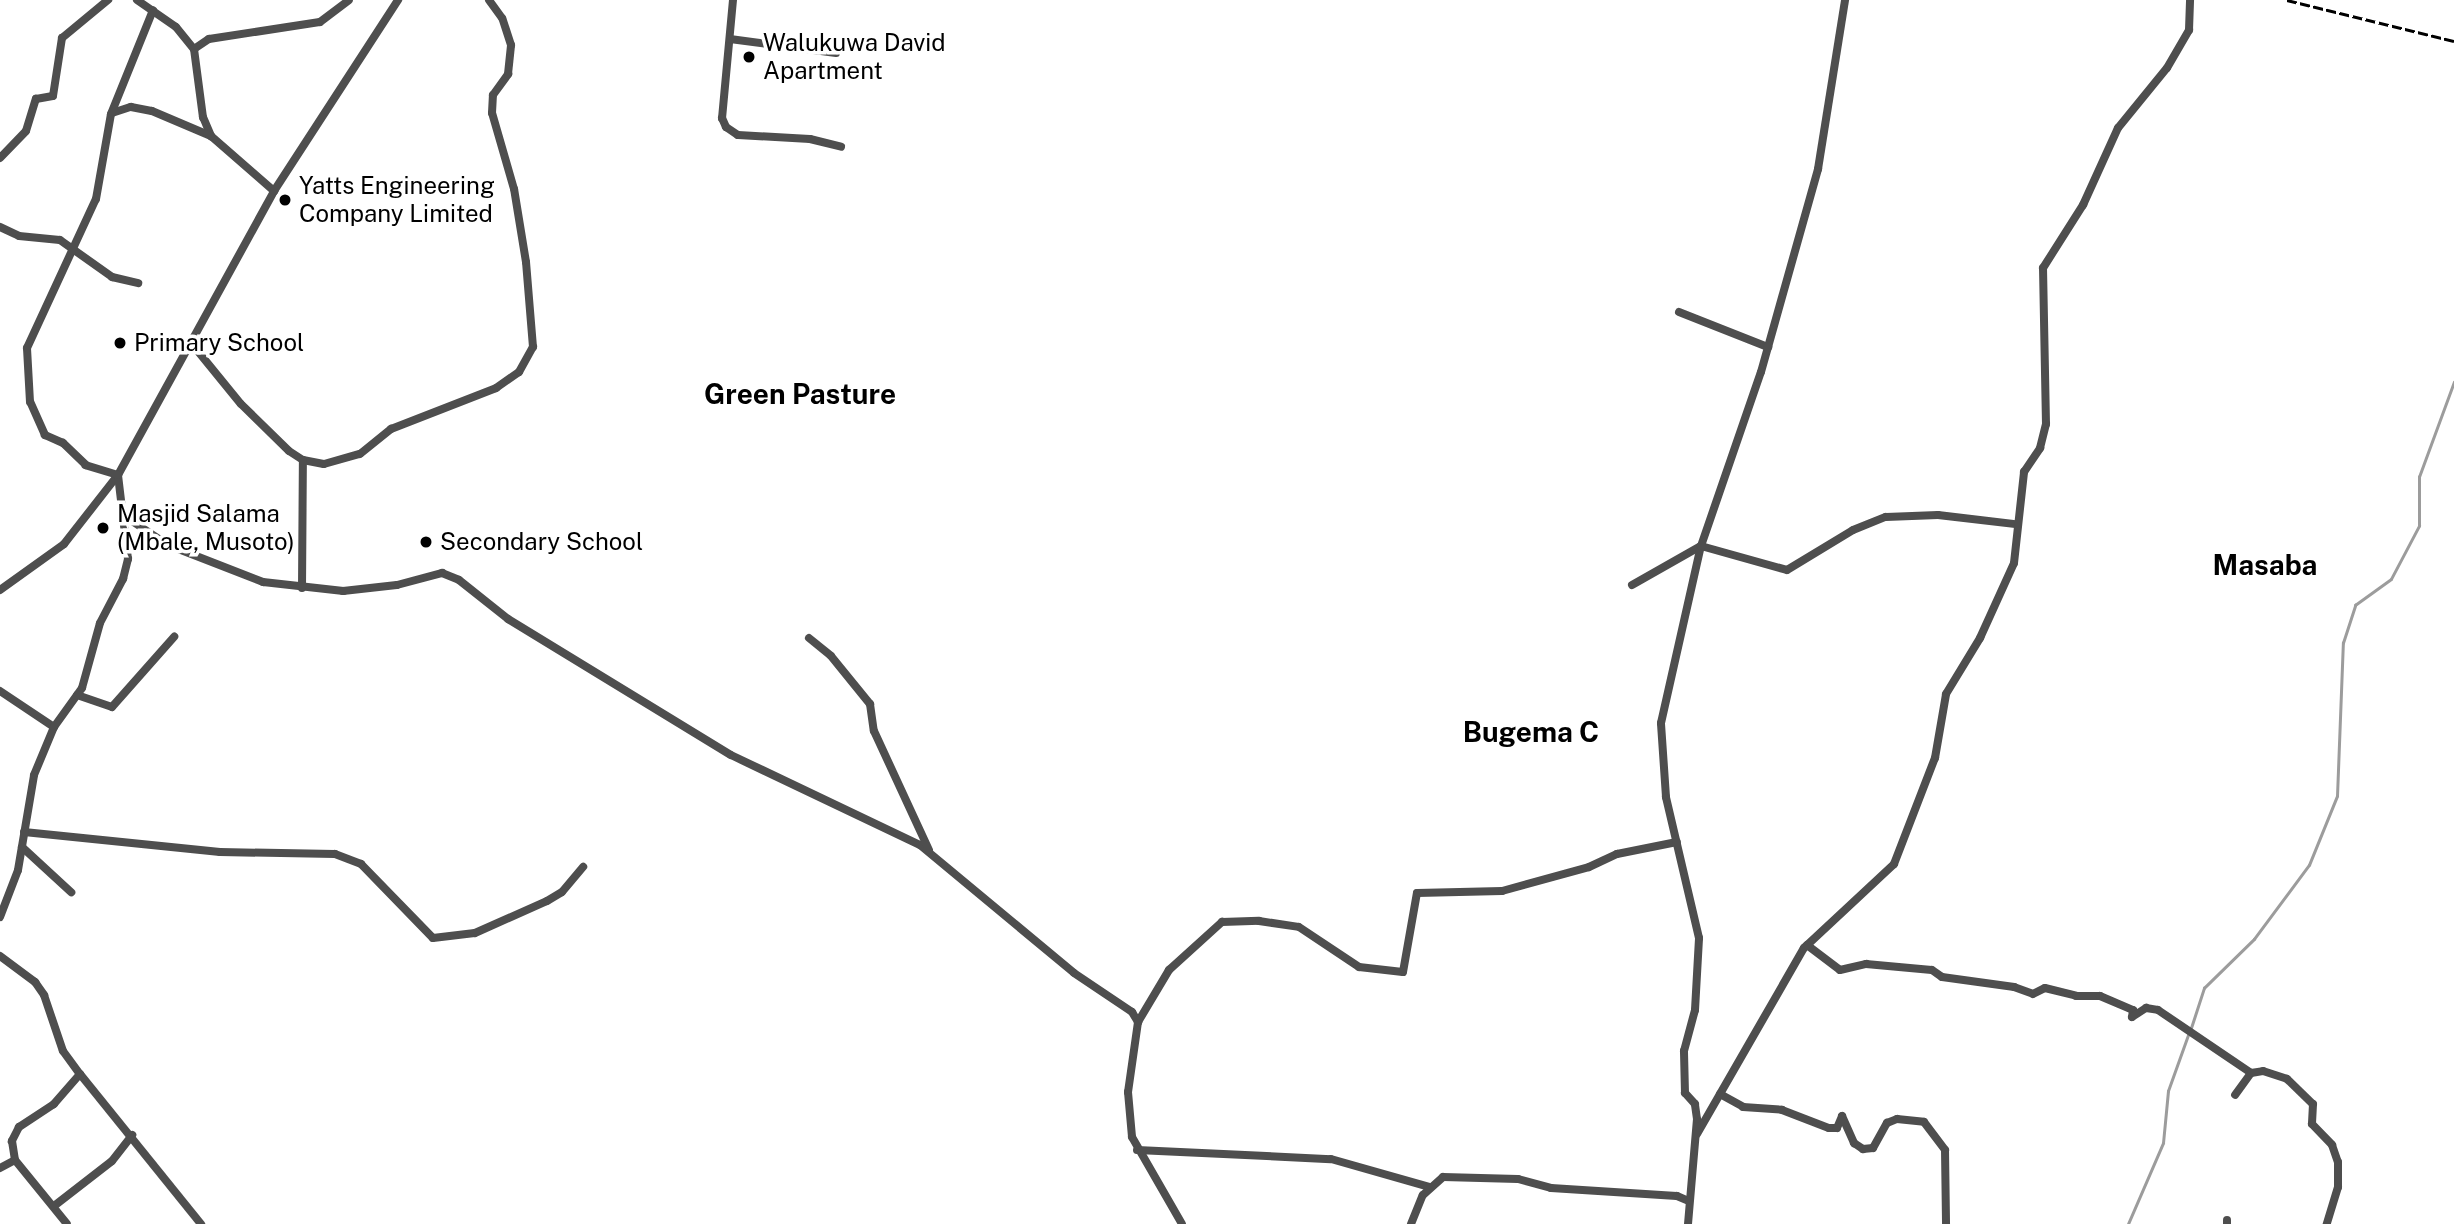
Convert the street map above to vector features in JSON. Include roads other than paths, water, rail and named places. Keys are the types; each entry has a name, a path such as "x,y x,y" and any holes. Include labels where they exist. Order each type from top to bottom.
{"street":[{"path":"0,158 26,131 36,99 53,96 62,38 108,0"},
{"path":"137,0 176,27 194,49 203,117 211,136"},
{"path":"194,49 209,39 320,22 349,0"},
{"path":"0,590 64,544 118,475 274,191 398,0"},
{"path":"192,344 241,404 303,460 338,463 360,454 401,424 496,388 528,361 533,330 522,229 492,113 493,95 508,75 511,44 502,18 489,0"},
{"path":"733,0 722,118 730,131 810,139 841,148"},
{"path":"1688,1224 1697,1134 1695,1104 1685,1093 1683,1066 1697,991 1699,939 1661,757 1661,723 1701,546 1768,347 1818,169 1845,0"},
{"path":"1697,1134 1807,945 1894,864 1935,758 1946,694 1980,638 2012,567 2015,524 2024,472 2040,448 2046,424 2043,268 2083,205 2118,128 2166,68 2189,30 2190,0"},
{"path":"118,475 86,465 63,443 50,440 30,402 27,348 96,199 111,114 153,10"},
{"path":"730,39 836,53"},
{"path":"111,114 131,107 152,111 211,136 274,191"},
{"path":"0,227 19,236 60,240 111,277 138,283"},
{"path":"1679,312 1768,347"},
{"path":"303,460 303,588"},
{"path":"0,918 22,847 34,775 54,727 78,695 100,623 127,570 126,517 118,475"},
{"path":"1632,585 1701,546 1787,570 1853,530 1886,517 1938,515 2015,524"},
{"path":"126,517 158,540 190,555 256,579 303,588 360,590 442,573 459,580 508,619 730,755 879,824 932,855 1074,973 1132,1012 1138,1022"},
{"path":"78,695 112,708 174,637"},
{"path":"809,638 831,656 870,704 874,730 932,855"},
{"path":"0,691 54,727"},
{"path":"24,832 220,852 335,854 360,864 433,938 447,939 475,933 547,901 562,892 583,867"},
{"path":"1182,1224 1138,1150 1128,1116 1128,1092 1138,1022 1170,970 1222,922 1259,921 1299,927 1359,967 1403,972 1417,893 1502,891 1589,867 1617,854 1677,842"},
{"path":"22,847 71,892"},
{"path":"1807,945 1840,970 1866,964 1931,970 1942,976 2033,994 2045,988 2076,996 2100,996 2133,1010 2132,1017 2146,1008 2158,1010 2251,1073 2263,1071 2287,1079 2312,1104 2312,1124 2332,1145 2337,1162 2338,1187 2327,1224"},
{"path":"0,956 40,988 63,1051 201,1224"},
{"path":"2235,1095 2251,1073"},
{"path":"68,1224 15,1160 12,1141 19,1127 54,1104 80,1074"},
{"path":"1720,1094 1743,1107 1782,1110 1829,1128 1837,1128 1842,1116 1854,1143 1863,1149 1873,1148 1887,1123 1897,1119 1924,1122 1945,1150 1946,1224"},
{"path":"54,1206 112,1161 132,1135"},
{"path":"1138,1150 1331,1159 1429,1187"},
{"path":"0,1168 15,1160"},
{"path":"1411,1224 1429,1187 1443,1177 1518,1179 1564,1190 1677,1196 1689,1201"}],"waterway":[{"path":"2191,1028 2204,988 2254,939 2309,865 2337,796 2343,643 2355,605 2391,579 2419,526 2419,477 2454,382"},
{"path":"2128,1224 2163,1143 2168,1091 2188,1035"}],"railway":[{"path":"2287,0 2454,41"}],"place":[{"name":"Walukuwa David Apartment","path":"749,57"},
{"name":"Yatts Engineering Company Limited","path":"285,200"},
{"name":"Primary School","path":"120,343"},
{"name":"Masjid Salama (Mbale, Musoto)","path":"103,528"},
{"name":"Secondary School","path":"426,542"}],"district":[{"name":"Green Pasture","path":"800,394"},
{"name":"Masaba","path":"2265,565"},
{"name":"Bugema C","path":"1531,732"}]}
